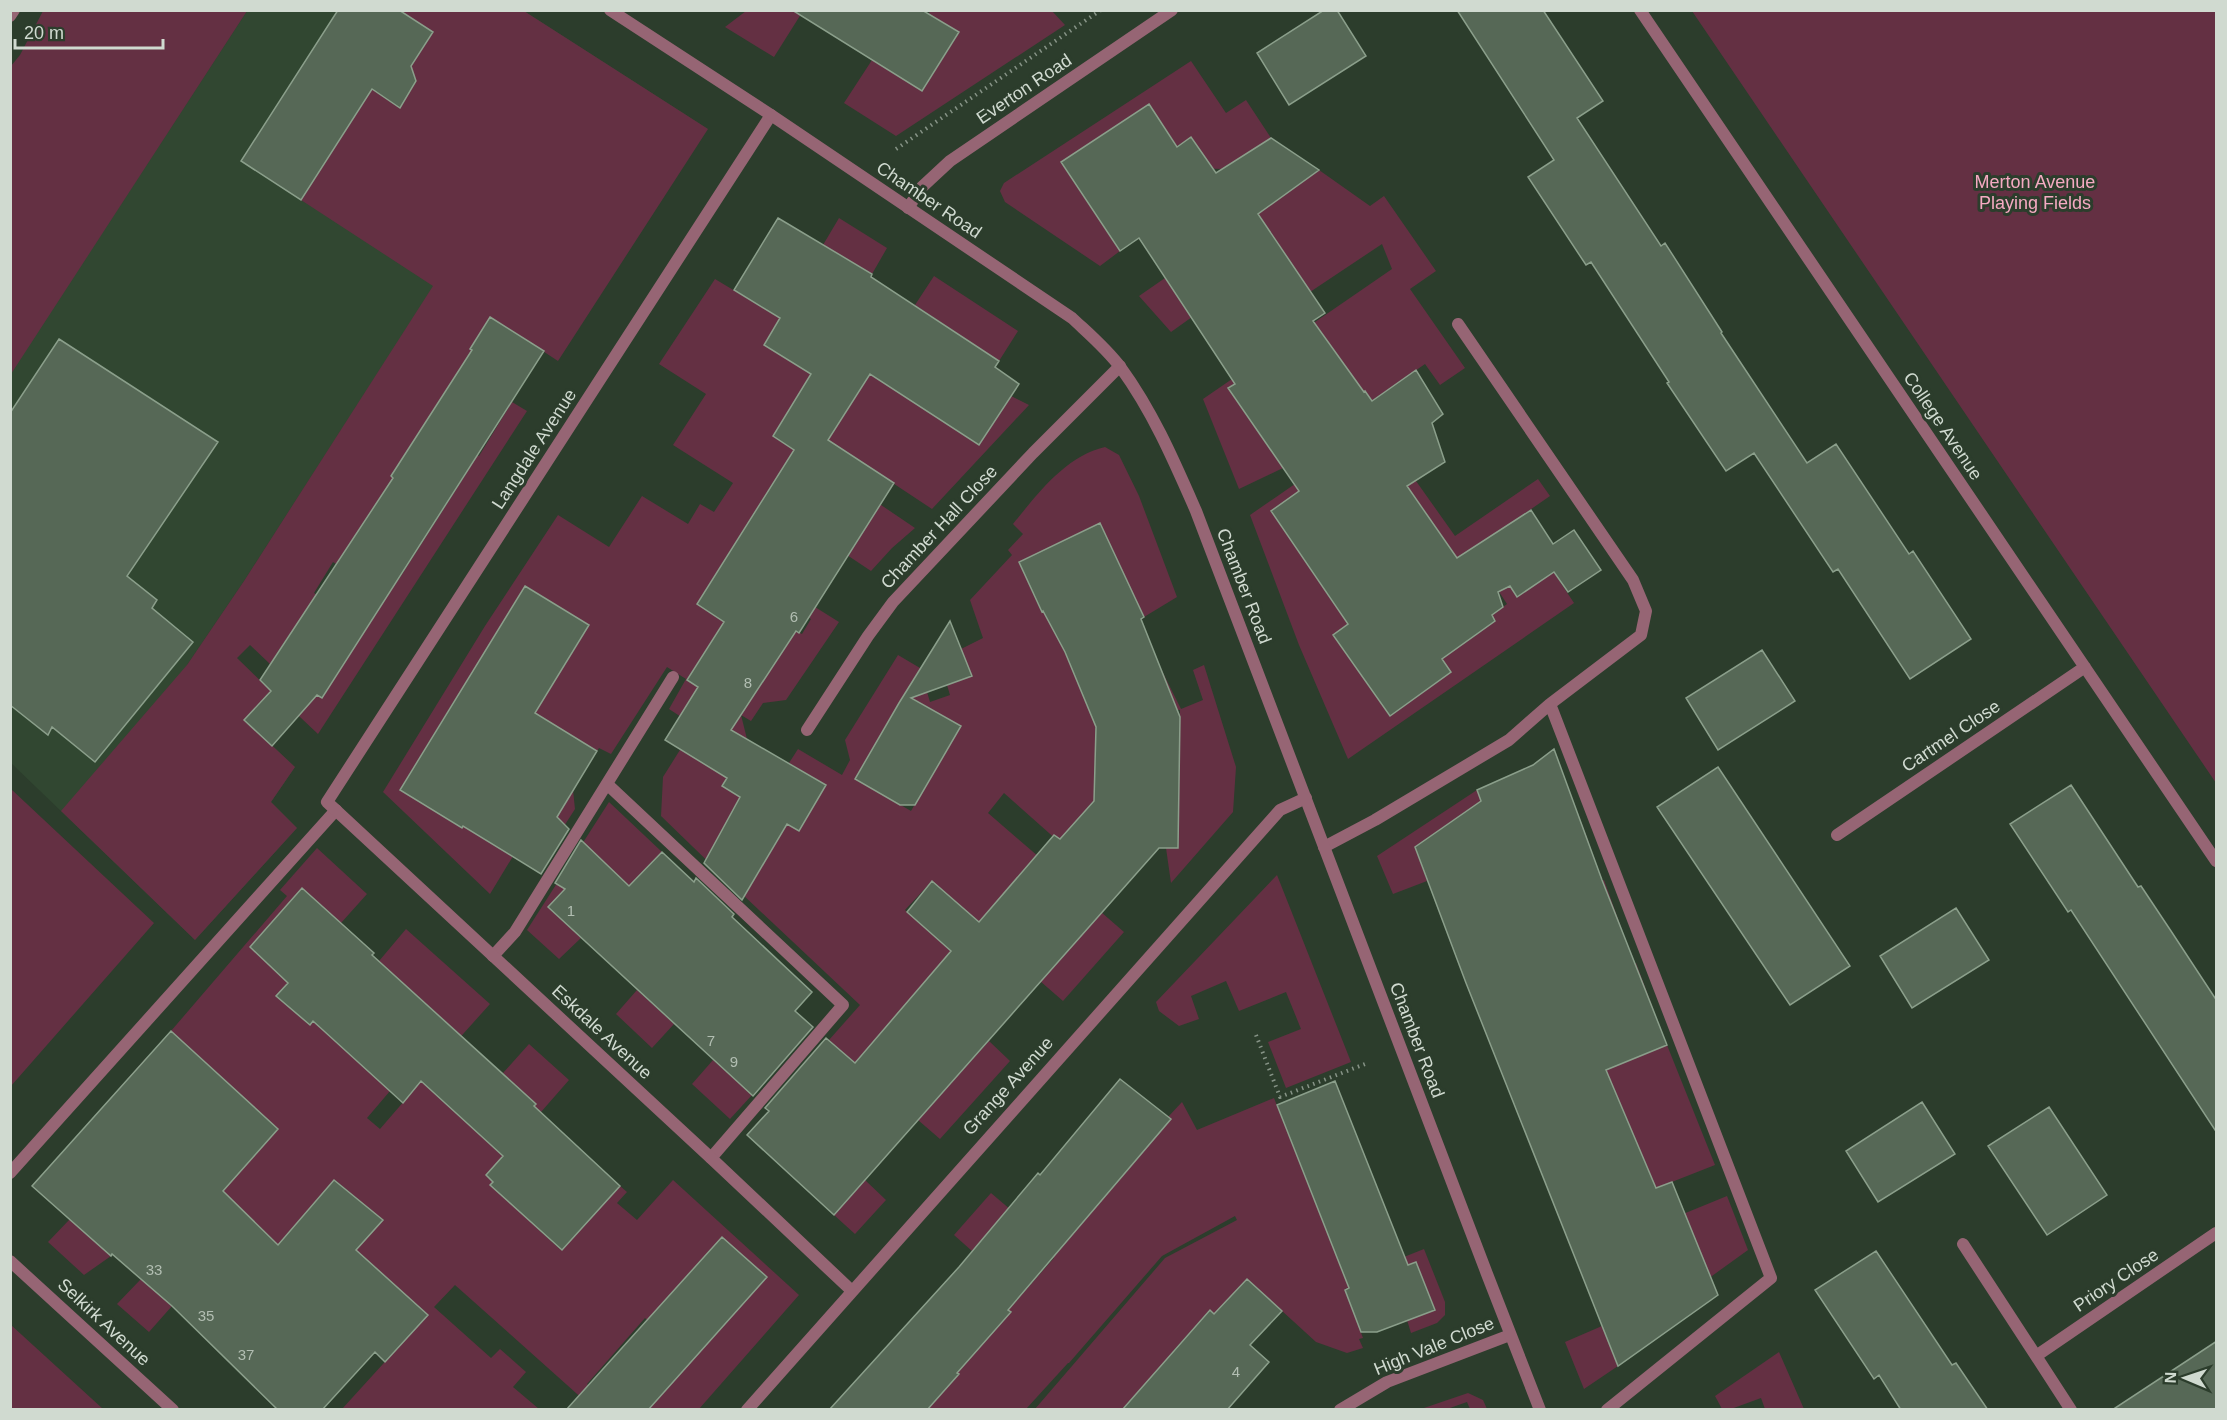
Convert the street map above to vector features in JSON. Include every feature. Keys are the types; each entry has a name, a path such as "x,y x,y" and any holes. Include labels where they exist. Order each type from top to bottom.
{"street":[{"path":"10,16 14,10"},
{"name":"Chamber Road","path":"610,10 771,115 1072,318 1120,366 1146,405 1165,441 1196,511 1540,1410"},
{"name":"Everton Road","path":"908,208 922,187 950,161 1172,10"},
{"name":"College Avenue","path":"1640,10 2217,861"},
{"name":"Langdale Avenue","path":"10,1173 331,806 771,115"},
{"path":"1324,847 1375,820 1509,740 1550,704 1641,635 1646,611 1633,580 1458,324"},
{"name":"Chamber Hall Close","path":"807,730 893,602 1033,453 1120,366"},
{"name":"Cartmel Close","path":"1837,835 2085,667"},
{"path":"494,956 515,932 673,676"},
{"path":"1550,704 1771,1278 1607,1410"},
{"path":"607,784 843,1005 711,1158"},
{"name":"Grange Avenue","path":"747,1410 1280,810 1306,798"},
{"name":"Eskdale Avenue","path":"331,806 852,1291"},
{"name":"Priory Close","path":"2036,1356 2217,1233"},
{"path":"1964,1244 2071,1410"},
{"name":"Selkirk Avenue","path":"10,1261 173,1410"},
{"name":"High Vale Close","path":"1340,1410 1387,1382 1510,1335"}],"path":[{"path":"896,148 1101,10"},
{"path":"1256,1035 1280,1097 1365,1064"}],"shaded area":[{"path":"247,11 524,11 708,129 444,270 244,581 187,665 295,767 271,802 297,828 195,940 11,763 10,374"}],"green space":[{"path":"43,11 247,11 11,374 11,66 20,55"},
{"path":"405,11 524,11 708,129 558,361 491,317 470,349 484,358 426,422 479,456 512,402 527,411 318,734 282,700 295,681 322,698 386,596 333,562 314,593 326,601 300,642 289,635 270,664 250,645 237,658 271,691 245,720 295,767 271,802 297,828 195,940 61,811 187,665 244,581 433,286 301,200 372,89 391,102 406,98 416,82 411,66 433,32 403,13","holes":["414,441 466,474 399,579 367,557 405,485 391,476"]},
{"path":"746,11 803,11 774,57 725,27"},
{"path":"931,11 1052,11 1065,25 896,136 844,103 872,60 922,91 959,33 928,14"},
{"name":"Merton Avenue Playing Fields","path":"1692,11 2216,11 2216,783"},
{"path":"1191,61 1226,113 1246,100 1271,138 1222,169 1194,168 1206,159 1192,138 1177,146 1149,104 1061,162 1120,251 1100,266 1005,202 1000,191 1004,183"},
{"path":"1319,170 1370,206 1384,196 1436,271 1410,289 1465,368 1440,385 1425,364 1372,401 1365,391 1331,416 1294,365 1328,342 1317,326 1228,388 1283,468 1239,489 1203,399 1392,269 1382,244 1310,292 1258,236 1268,229 1258,213"},
{"path":"839,218 887,248 872,274 823,245"},
{"path":"934,276 1018,331 999,361 915,305"},
{"path":"1165,278 1192,317 1171,332 1139,296"},
{"path":"715,279 780,318 764,345 791,362 827,349 773,436 814,462 870,374 979,445 1011,396 1029,405 932,509 870,468 856,488 915,528 871,571 847,555 815,607 839,622 786,700 763,703 751,721 741,715 747,739 722,786 740,797 731,813 766,860 777,841 782,821 799,831 826,785 789,763 798,749 842,775 850,760 845,740 898,655 920,668 930,702 950,695 947,685 961,649 983,638 970,600 1012,555 1008,550 1023,534 1013,524 1043,488 1065,467 1078,458 1105,447 1119,455 1139,496 1177,597 1144,617 1100,524 1019,562 1041,611 1063,603 1057,637 1085,701 1161,669 1181,709 1203,700 1193,670 1204,665 1236,767 1233,812 1171,883 1166,848 1178,847 1180,710 1096,709 1094,817 1058,841 1004,793 988,813 1039,857 979,922 932,881 905,910 956,956 875,1062 864,1052 855,1063 829,1040 860,1005 661,816 663,777 695,726 669,709 686,679 667,667 611,754 599,748 597,751 567,733 575,809 559,834 535,820 490,894 383,792 485,626 558,515 609,547 642,496 688,524 700,504 714,512 733,483 673,445 706,394 659,364","holes":["723,563 811,619 802,634 796,631 741,714 687,680 724,622 697,604","526,586 589,625 573,652 565,647 548,692 532,719 468,680","905,694 960,726 911,811 856,779","454,701 520,740 462,828 400,790"]},
{"path":"1393,416 1409,439 1423,476 1416,481 1455,536 1538,479 1550,496 1498,532 1520,566 1541,553 1574,603 1348,759 1299,645 1250,515","holes":["1340,463 1395,542 1429,518 1438,531 1335,604 1271,511","1458,573 1476,597 1494,584 1507,604 1492,615 1495,621 1442,659 1451,672 1390,716 1333,635 1388,596 1401,613"]},
{"path":"11,789 154,923 11,1086"},
{"path":"1477,790 1481,801 1415,847 1427,881 1393,894 1377,856"},
{"path":"1572,798 1589,843 1559,856 1574,892 1604,880 1622,930 1591,942 1605,977 1636,963 1654,1011 1623,1024 1637,1057 1667,1045 1715,1165 1654,1189 1647,1172 1631,1179 1625,1165 1643,1158 1607,1073 1591,1079 1576,1043 1606,1031 1596,1006 1565,1018 1558,999 1586,988 1578,965 1551,975 1535,935 1572,920 1563,897 1528,911 1521,891 1532,886 1524,866 1513,870 1497,828"},
{"path":"609,802 662,852 635,880 635,891 597,856 548,907 581,938 559,959 527,930"},
{"path":"317,848 367,894 341,923 302,889 250,947 267,963 281,949 302,967 276,996 310,1025 367,961 374,967 406,929 490,1004 455,1043 530,1111 536,1104 503,1073 529,1044 569,1080 486,1175 493,1182 491,1186 525,1216 543,1197 557,1210 539,1230 561,1250 620,1186 627,1192 617,1203 637,1220 673,1180 799,1295 699,1409 648,1409 692,1360 645,1318 587,1384 616,1409 595,1410 455,1285 434,1307 491,1358 500,1349 526,1372 513,1387 539,1409 342,1409 413,1331 334,1354 354,1196 335,1180 297,1223 295,1261 110,1099 146,1058 185,1093 209,1066 171,1031 287,896 280,890","holes":["385,967 454,1029 411,1079 418,1085 380,1129 367,1118 390,1091","278,1129 246,1165 230,1150","722,1237 767,1277 706,1344 662,1303"]},
{"path":"1277,875 1351,1062 1286,1088 1268,1042 1301,1029 1286,992 1239,1011 1226,981 1191,996 1199,1019 1179,1026 1159,1011 1156,1002"},
{"path":"1101,912 1124,932 1063,1001 1040,981"},
{"path":"637,990 674,1024 652,1048 616,1014"},
{"path":"989,1041 1010,1061 940,1139 918,1120"},
{"path":"713,1060 752,1095 730,1119 692,1084"},
{"path":"1274,1098 1346,1280 1424,1249 1445,1302 1445,1315 1437,1323 1411,1333 1407,1320 1435,1309 1416,1262 1345,1289 1363,1338 1359,1339 1363,1348 1347,1353 1316,1342 1247,1279 1219,1309 1254,1341 1250,1345 1210,1310 1173,1351 1216,1388 1170,1357 1122,1409 1035,1409 1165,1258 1237,1220 1235,1216 1162,1256 1026,1409 927,1409 959,1374 917,1339 1008,1310 1054,1258 1004,1214 972,1251 954,1235 991,1193 1059,1251 1170,1120 1168,1117 1182,1102 1197,1130"},
{"path":"865,1180 886,1200 855,1234 834,1215"},
{"path":"1727,1196 1748,1250 1705,1281 1666,1221"},
{"path":"70,1219 111,1256 84,1275 48,1242"},
{"path":"141,1279 172,1306 149,1332 117,1304"},
{"path":"11,1325 103,1409 11,1409"},
{"path":"1602,1326 1618,1366 1584,1389 1565,1342"},
{"path":"1779,1352 1804,1409 1765,1409 1761,1398 1731,1409 1722,1409 1715,1396"},
{"path":"1468,1393 1483,1400 1487,1409 1470,1409 1467,1402 1447,1409 1421,1409"}],"building":[{"path":"338,10 399,10 433,32 411,66 416,81 400,108 372,89 301,200 241,161"},
{"path":"792,10 922,10 959,32 922,91"},
{"path":"1324,10 1337,10 1366,56 1289,105 1257,53"},
{"path":"1457,10 1543,10 1603,101 1577,118 1661,246 1665,243 1807,463 1836,444 1909,554 1913,551 1971,639 1910,679 1838,569 1833,572 1754,453 1726,471 1667,383 1669,382 1591,262 1586,265 1528,177 1554,160"},
{"path":"1149,104 1177,147 1191,137 1216,173 1271,138 1319,170 1258,214 1325,313 1313,321 1372,401 1416,370 1443,414 1432,423 1445,462 1407,486 1457,558 1531,510 1553,544 1574,530 1601,570 1568,592 1554,572 1517,597 1510,586 1498,592 1503,607 1492,615 1495,621 1442,659 1451,672 1390,716 1333,635 1348,624 1271,511 1299,491 1228,388 1235,384 1139,238 1120,251 1061,162"},
{"path":"778,218 872,274 871,277 999,361 995,367 1019,384 979,445 870,374 828,440 894,483 799,633 796,631 731,730 826,785 799,831 787,824 742,900 704,863 740,797 722,786 727,778 665,740 698,687 687,680 724,622 697,604 794,450 773,436 811,374 764,345 780,318 734,290"},
{"path":"490,317 544,351 322,698 317,695 272,746 244,720 271,691 260,680 393,478 391,476 472,350 470,349"},
{"path":"59,339 218,442 127,576 157,600 152,608 193,642 95,762 52,727 48,735 10,705 10,413"},
{"path":"1100,523 1144,617 1141,619 1180,717 1178,848 1159,848 834,1215 747,1135 769,1111 765,1108 826,1038 855,1063 951,951 907,912 932,881 979,922 1054,835 1060,839 1094,801 1096,727 1065,652 1042,612 1019,562"},
{"path":"525,586 589,625 535,713 597,751 557,817 569,829 541,874 400,790"},
{"path":"950,621 972,676 911,698 961,726 915,805 900,805 855,779"},
{"path":"1762,650 1795,701 1718,750 1686,698"},
{"path":"1554,749 1602,880 1667,1045 1606,1070 1656,1188 1672,1182 1718,1295 1618,1366 1466,983 1415,847 1481,801 1477,790 1533,765"},
{"path":"1718,767 1850,966 1790,1005 1657,807"},
{"path":"2071,785 2217,1001 2217,1133 2071,910 2068,912 2010,824"},
{"path":"581,840 629,886 662,852 694,882 696,878 734,914 732,917 812,992 795,1011 813,1027 753,1096 548,907 565,889 555,883"},
{"path":"302,888 536,1104 534,1106 620,1186 562,1250 490,1185 493,1182 486,1175 503,1156 421,1081 403,1103 313,1021 310,1025 276,996 288,983 250,947"},
{"path":"1956,908 1989,960 1912,1008 1880,956"},
{"path":"171,1031 278,1129 223,1191 278,1245 334,1180 383,1220 356,1250 428,1315 385,1362 375,1352 322,1410 278,1410 172,1306 32,1186"},
{"path":"1120,1079 1171,1119 1008,1310 1011,1312 957,1373 959,1374 927,1410 829,1410 959,1267 1038,1173 1040,1175"},
{"path":"1335,1081 1408,1265 1416,1262 1435,1310 1377,1332 1361,1332 1345,1290 1349,1288 1277,1105"},
{"path":"1922,1102 1955,1154 1878,1202 1846,1151"},
{"path":"2049,1107 2107,1195 2047,1235 1988,1146"},
{"path":"722,1237 767,1277 648,1410 566,1410"},
{"path":"1876,1251 1952,1365 1956,1363 1988,1410 1901,1410 1879,1375 1874,1379 1815,1290"},
{"path":"1247,1279 1282,1311 1250,1345 1269,1362 1227,1410 1122,1410 1210,1310 1214,1314"},
{"path":"2217,1341 2217,1410 2112,1410"}]}
